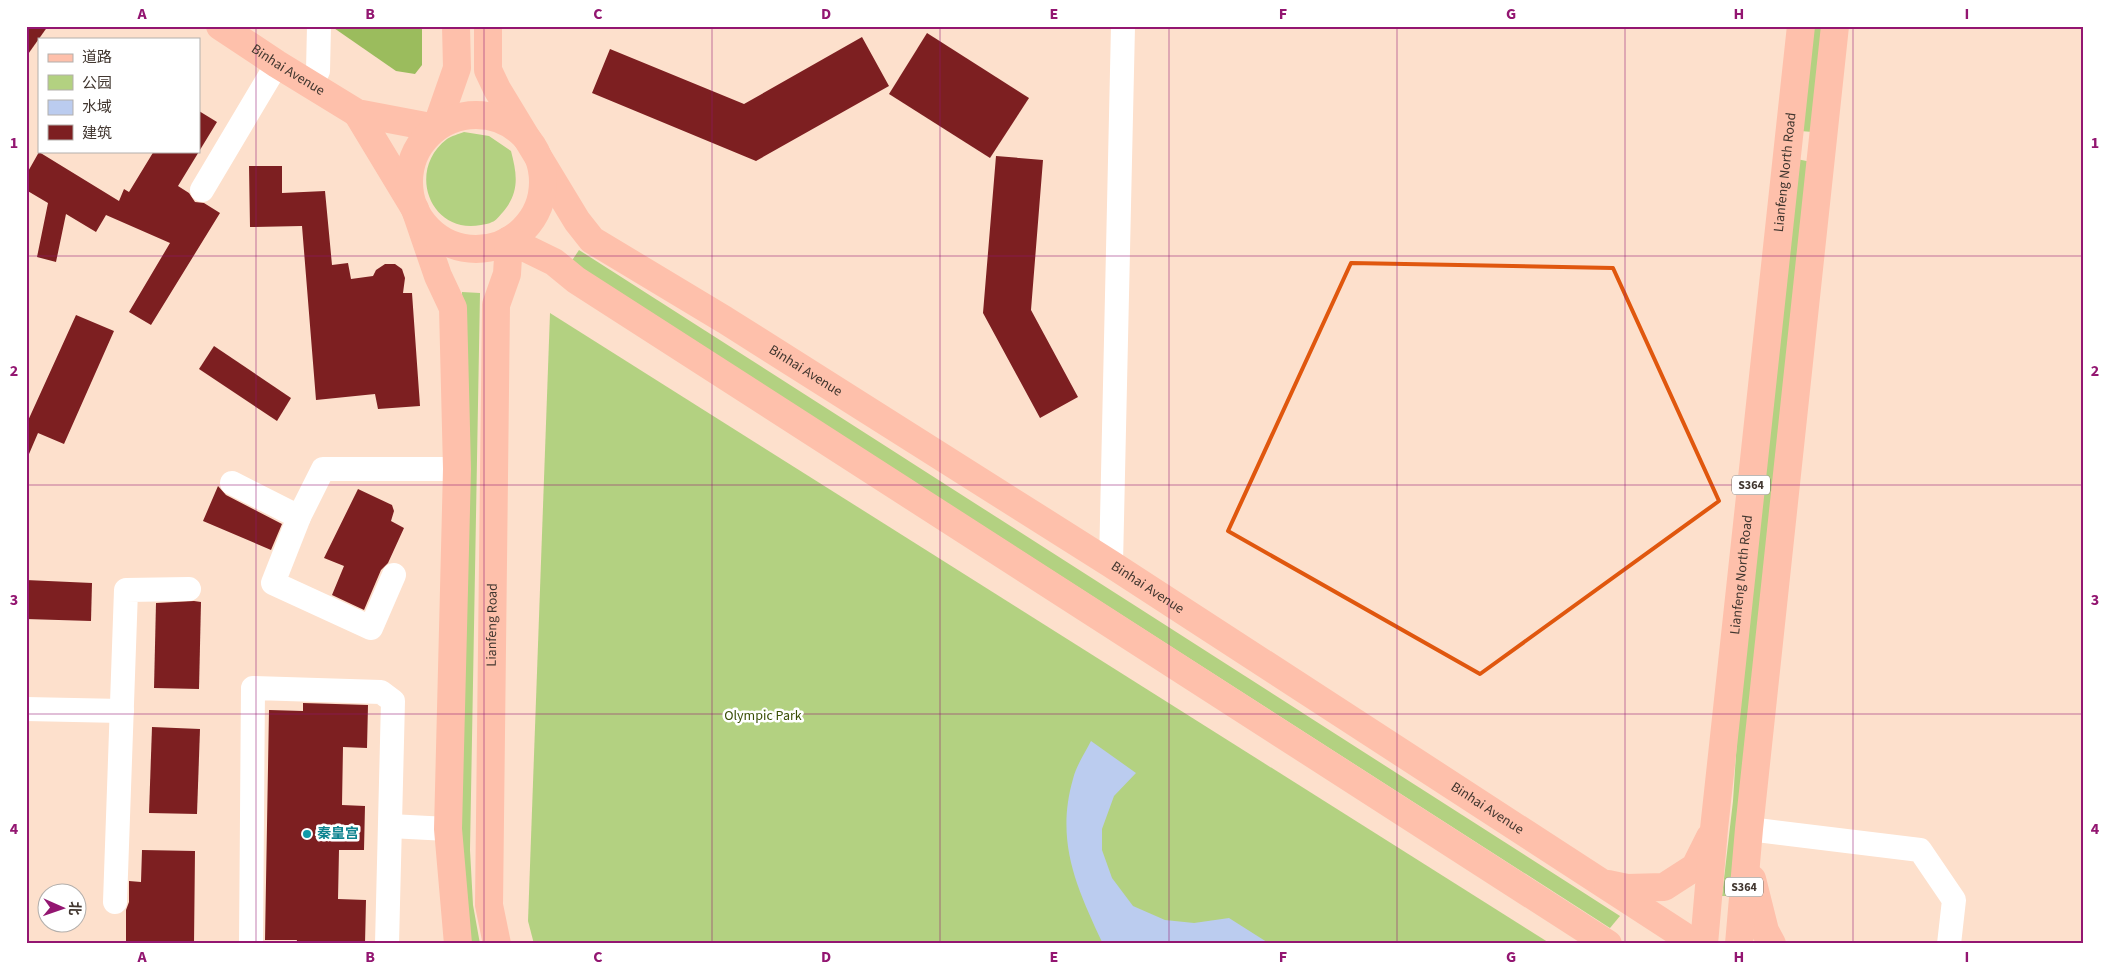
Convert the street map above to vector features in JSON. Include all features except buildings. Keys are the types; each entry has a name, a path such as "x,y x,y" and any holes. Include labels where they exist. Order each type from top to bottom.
{"main road":[{"name":"Binhai Avenue","path":"220,26 310,85 357,113"},
{"path":"436,128 457,68 456,26"},
{"path":"357,113 427,228 445,242 466,248 488,248 510,240 526,226 538,208 543,186 540,164 531,144 497,89 488,70 488,26"},
{"name":"Lianfeng North Road","path":"1704,944 1714,829 1801,26"},
{"name":"S364","path":"1739,944 1749,829 1835,26"},
{"path":"357,113 436,128"},
{"path":"458,944 448,829 457,469 453,308 438,276 415,209 409,187 411,165 420,144 436,128 455,118 476,115 497,118 516,128 531,144"},
{"name":"Binhai Avenue","path":"531,144 578,221 592,240 725,320 1111,564 1696,944"},
{"path":"510,240 554,262 576,280 1608,944"},
{"name":"Lianfeng Road","path":"497,944 489,905 496,305 507,274 510,240"},
{"path":"1597,881 1627,888 1664,887 1695,866 1714,829"},
{"path":"1749,829 1751,877 1765,931 1772,944"}],"street":[{"path":"310,85 318,71 319,26"},
{"path":"1111,564 1123,26"},
{"path":"202,190 277,64"},
{"path":"394,575 371,628 273,583 299,516 323,470 457,469"},
{"path":"232,483 299,516"},
{"path":"115,902 126,590 189,589"},
{"path":"251,944 253,688 381,692 393,701 387,944"},
{"path":"26,709 122,711"},
{"path":"390,826 448,829"},
{"path":"1749,829 1920,850 1954,900 1949,944"}],"highlighted area":[{"path":"1351,263 1613,268 1719,501 1480,674 1228,531"}],"green space":[{"path":"331,26 422,26 422,65 415,74 396,71"},
{"path":"1811,26 1825,26 1813,132 1800,131"},
{"path":"464,132 489,136 511,151 516,175 515,190 503,212 488,224 463,225 448,220 437,210 429,197 426,182 428,167 435,152 447,139"},
{"path":"1797,159 1811,162 1730,896 1722,896 1733,801 1740,693"},
{"path":"579,250 1620,916 1610,928 571,262"},
{"path":"462,292 480,293 470,850 473,905 480,944 467,944 459,856 467,484"},
{"name":"Olympic Park","path":"550,313 1551,944 534,944 528,921"}],"water":[{"path":"1091,741 1136,773 1114,796 1102,829 1102,850 1112,878 1133,906 1165,920 1194,923 1229,918 1270,944 1103,944 1077,884 1068,844 1066,823 1074,774"}],"place":[{"name":"秦皇宫","path":"307,834"}]}
